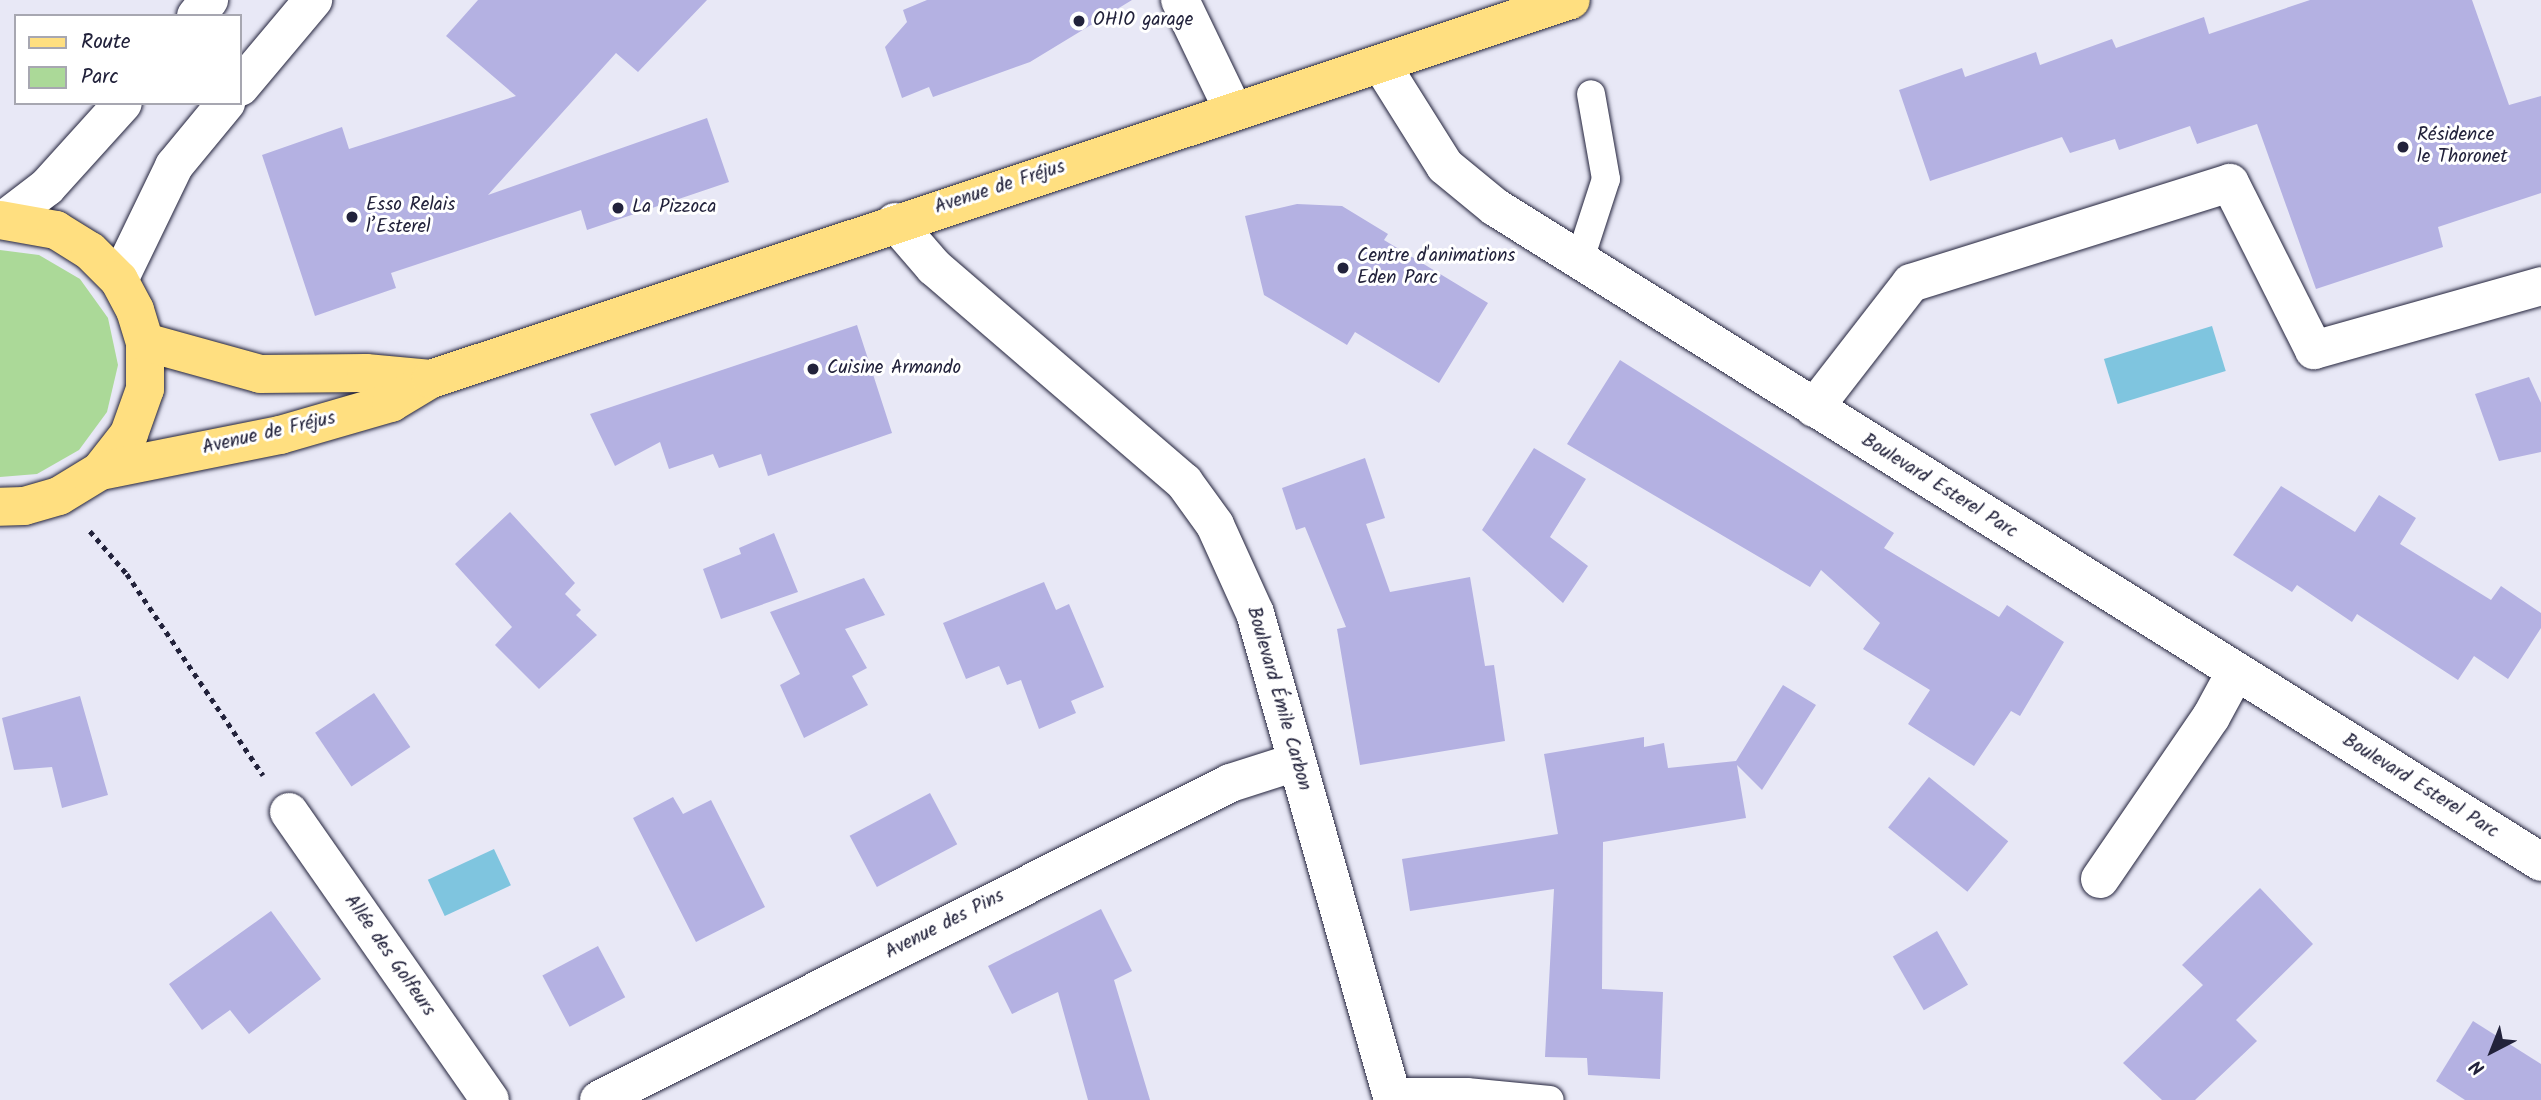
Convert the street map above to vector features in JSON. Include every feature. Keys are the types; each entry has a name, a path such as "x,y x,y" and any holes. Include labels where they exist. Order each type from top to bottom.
{"main road":[{"name":"Avenue de Fréjus","path":"100,471 280,435 391,403 431,379 895,222 1571,0"},
{"path":"0,507 24,506 59,496 100,471 129,434 145,388 145,342 135,310 119,280 90,251 56,230 2,220"},
{"name":"Avenue de Fréjus","path":"145,342 260,374 366,373 431,379"}],"street":[{"path":"198,14 209,0"},
{"path":"242,85 313,0"},
{"path":"1180,0 1234,112"},
{"name":"Boulevard Esterel Parc","path":"1381,64 1445,166 1495,207 1578,262 2541,862"},
{"path":"2,220 47,187 121,105"},
{"path":"119,280 174,166 224,105"},
{"path":"1814,408 1911,283 2230,183 2314,350 2541,286"},
{"name":"Boulevard Émile Carbon","path":"895,222 934,267 1184,482 1215,525 1255,613 1393,1096"},
{"path":"2100,878 2211,717 2236,671"},
{"name":"Avenue des Pins","path":"599,1100 1230,783 1296,762"},
{"name":"Allée des Golfeurs","path":"289,812 490,1100"}],"lane":[{"path":"1578,262 1606,179 1591,94"},
{"path":"1393,1096 1467,1092 1550,1100"}],"path":[{"path":"59,496 127,574 289,812"}],"green space":[{"path":"0,250 39,255 80,279 108,318 118,365 107,412 79,450 37,474 0,477"}],"water":[{"path":"2212,326 2226,371 2118,404 2104,359"},
{"path":"494,849 511,885 445,916 428,880"}],"building":[{"path":"478,0 707,0 638,72 616,53 488,195 707,118 729,182 587,230 581,210 391,273 396,288 315,316 262,155 342,127 349,149 516,96 446,36"},
{"path":"927,0 1132,0 1030,62 933,97 929,87 902,98 885,47 907,22 903,10"},
{"name":"Résidence le Thoronet","path":"2310,0 2472,0 2509,105 2541,96 2541,193 2438,227 2443,247 2316,289 2257,124 2197,144 2190,126 2119,150 2115,139 2070,153 2062,137 1930,181 1899,90 1962,68 1965,77 2036,52 2040,65 2112,39 2116,48 2204,17 2209,34"},
{"name":"Centre d'animations Eden Parc","path":"1297,204 1342,206 1388,234 1384,240 1488,303 1439,383 1355,332 1347,345 1264,295 1245,216"},
{"path":"857,325 892,433 768,476 761,454 719,468 713,454 669,469 660,442 615,466 590,414"},
{"path":"1620,360 1894,533 1884,548 1999,617 2007,605 2064,642 2020,716 2011,711 1974,766 1908,724 1930,690 1863,649 1880,623 1821,570 1810,587 1567,444"},
{"path":"2529,377 2541,403 2541,452 2499,461 2475,394"},
{"path":"1534,448 1586,479 1550,537 1588,566 1563,603 1482,530"},
{"path":"1365,458 1385,518 1366,524 1390,592 1470,577 1485,666 1494,665 1505,741 1360,765 1337,629 1346,627 1305,527 1296,530 1282,488"},
{"path":"2281,486 2355,532 2379,495 2416,518 2400,544 2491,600 2501,586 2541,613 2541,628 2508,679 2474,656 2458,680 2357,614 2352,622 2297,585 2292,592 2233,555"},
{"path":"510,512 575,583 565,594 581,610 576,615 597,635 539,689 495,645 512,627 455,564"},
{"path":"774,533 798,592 721,619 703,569 741,554 739,548"},
{"path":"864,578 885,615 845,629 867,668 852,676 868,705 804,738 780,685 800,674 770,612"},
{"path":"1044,582 1056,610 1069,604 1104,687 1071,701 1076,713 1039,729 1021,680 1007,685 999,666 966,679 943,623"},
{"path":"1783,685 1816,705 1762,790 1737,765 1746,818 1603,842 1602,989 1663,992 1660,1079 1588,1075 1587,1058 1545,1057 1554,889 1410,911 1402,859 1558,834 1544,754 1644,737 1644,747 1664,743 1668,768 1736,761"},
{"path":"374,693 410,747 351,787 315,733"},
{"path":"80,696 108,795 62,808 52,767 14,770 2,718"},
{"path":"1929,777 2008,841 1967,892 1888,828"},
{"path":"930,793 957,844 877,887 850,836"},
{"path":"673,797 683,814 711,800 765,907 696,942 633,818"},
{"path":"2260,888 2313,944 2236,1020 2257,1041 2195,1100 2162,1100 2123,1063 2203,985 2182,965"},
{"path":"1101,909 1132,971 1114,980 1150,1100 1088,1100 1058,992 1012,1014 988,966"},
{"path":"271,911 321,979 249,1034 230,1010 202,1030 169,984"},
{"path":"1937,931 1968,985 1924,1010 1893,956"},
{"path":"598,946 625,997 570,1027 542,976"},
{"path":"2473,1021 2541,1064 2541,1100 2465,1100 2436,1081"}],"place":[{"name":"OHIO garage","path":"1079,21"},
{"name":"Résidence le Thoronet","path":"2403,147"},
{"name":"La Pizzoca","path":"618,208"},
{"name":"Esso Relais l’Esterel","path":"352,217"},
{"name":"Centre d'animations Eden Parc","path":"1343,268"},
{"name":"Cuisine Armando","path":"813,369"}]}
